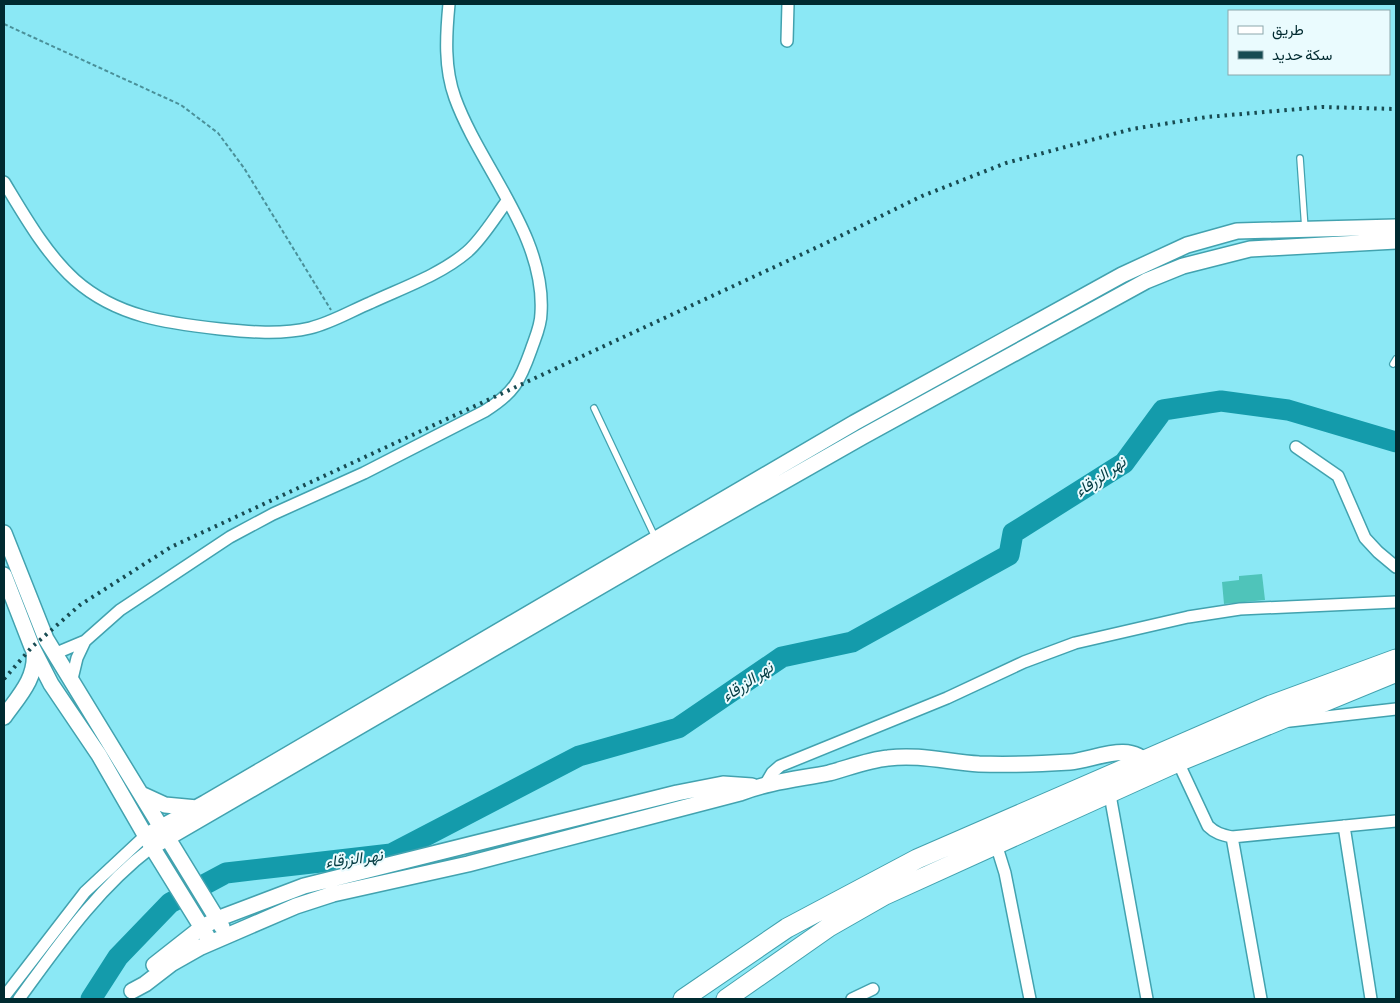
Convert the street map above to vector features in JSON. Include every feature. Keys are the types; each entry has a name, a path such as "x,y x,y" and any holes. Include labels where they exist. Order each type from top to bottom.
{"main road":[{"path":"726,999 829,927 886,895 996,844 1110,795 1148,768 1396,659"},
{"path":"684,999 787,928 873,880 918,859 1086,786 1148,768 1178,762 1275,713 1396,672"}],"street":[{"path":"54,654 85,641 127,606 230,537 273,514 364,473 485,411 504,399 517,385 537,334 541,316 542,296 529,244 466,126 454,96 449,76 446,46 449,4"},
{"path":"786,42 788,4"},
{"path":"4,182 46,246 75,280 104,300 134,314 165,323 246,332 277,332 310,328 420,280 467,251 507,201"},
{"path":"4,997 85,892 148,842 659,544 854,423 1122,275 1187,245 1237,231 1396,227"},
{"path":"1305,228 1307,244"},
{"path":"659,544 1146,281 1183,266 1229,254 1266,248 1307,244 1396,241"},
{"path":"854,423 862,436"},
{"path":"1296,447 1338,476 1365,538 1396,567"},
{"path":"4,533 46,640 164,832 199,893 227,935"},
{"path":"4,575 33,650 50,684 99,755 148,842 210,942"},
{"path":"760,786 780,766 946,698 1024,662 1075,643 1188,616 1232,611 1396,602"},
{"path":"4,717 26,686 32,673 33,650 46,640"},
{"path":"71,683 77,658 85,641"},
{"path":"26,686 35,682 50,684"},
{"path":"1275,713 1306,720 1396,709"},
{"path":"128,995 171,964 210,942 296,906 333,894 468,864 760,786 799,779 886,758 906,756 1012,765 1076,762 1120,753 1129,753 1148,768"},
{"path":"1076,762 1086,768 1089,774 1086,786"},
{"path":"1178,762 1208,826 1214,832 1232,837 1396,821"},
{"path":"128,995 144,974 201,928 217,919 296,888 694,790 723,784 760,786"},
{"path":"141,794 165,805 198,814"},
{"path":"1110,795 1147,999"},
{"path":"181,862 186,837 198,814"},
{"path":"1344,826 1371,999"},
{"path":"1232,837 1260,999"},
{"path":"19,999 95,897 126,867 148,842"},
{"path":"996,844 1005,873 1030,999"},
{"path":"852,999 873,989"}],"lane":[{"path":"1300,158 1305,228"},
{"path":"594,408 659,544"}],"path":[{"path":"4,24 181,104 218,134 244,168 336,318"}],"building":[{"path":"1262,574 1265,600 1224,604 1222,582 1239,580 1239,576"}],"waterway":[{"name":"نهر الزرقاء","path":"91,999 118,957 170,903 226,873 391,854 579,756 678,728 782,657 852,642 1009,555 1013,533 1124,463 1163,410 1221,401 1288,410 1396,442"}],"railway":[{"path":"4,679 32,647 80,605 171,547 824,244 922,196 1006,163 1132,129 1207,117 1322,107 1396,109"}]}
